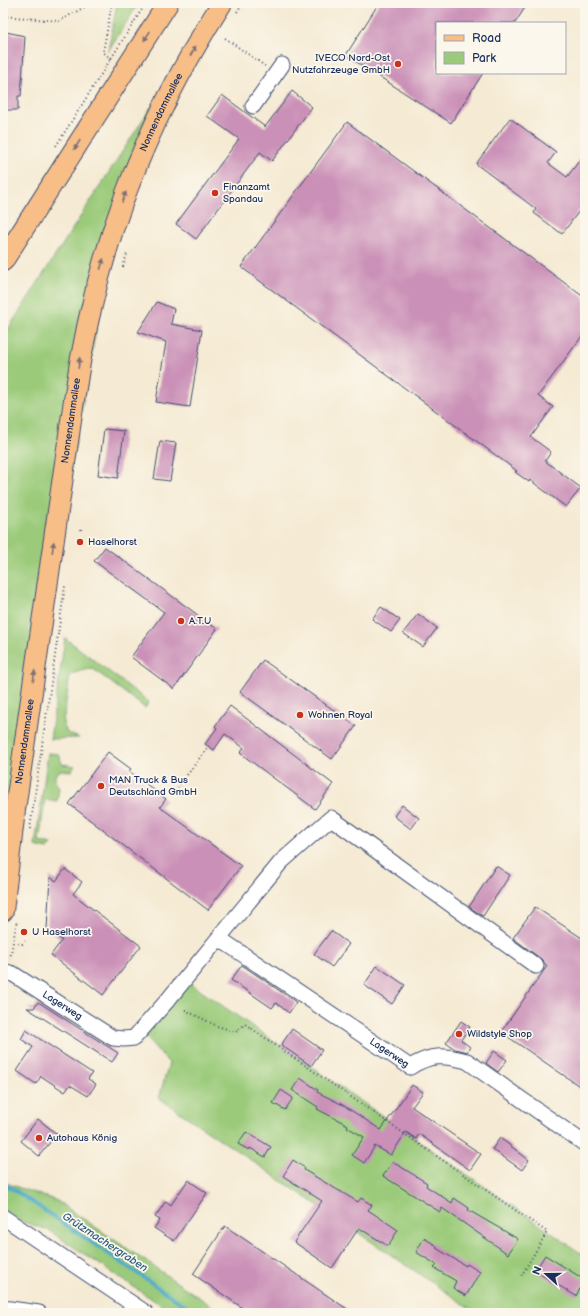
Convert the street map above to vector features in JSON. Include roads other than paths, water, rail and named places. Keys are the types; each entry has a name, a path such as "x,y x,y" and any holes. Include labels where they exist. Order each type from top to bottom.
{"main road":[{"path":"3,261 168,3"},
{"name":"Nonnendammallee","path":"10,915 5,864 15,810 80,357 91,304 113,228 149,134 190,56 228,9"}],"lane":[{"path":"253,106 279,70"},
{"name":"Lagerweg","path":"5,972 113,1038 134,1038 220,939 281,862 330,818 536,966"},
{"name":"Lagerweg","path":"220,939 410,1067 422,1060 444,1056 466,1061 585,1144"},
{"path":"3,1217 146,1313"},
{"path":"3,1308 39,1313"}],"waterway":[{"name":"Grützmachergraben","path":"3,1185 11,1188 196,1313"}],"place":[{"name":"IVECO Nord-Ost Nutzfahrzeuge GmbH","path":"398,64"},
{"name":"Finanzamt Spandau","path":"215,193"},
{"name":"Haselhorst","path":"80,542"},
{"name":"A.T.U","path":"181,621"},
{"name":"Wohnen Royal","path":"300,715"},
{"name":"MAN Truck & Bus Deutschland GmbH","path":"101,786"},
{"name":"U Haselhorst","path":"24,932"},
{"name":"Wildstyle Shop","path":"459,1034"},
{"name":"Autohaus König","path":"39,1138"}]}
